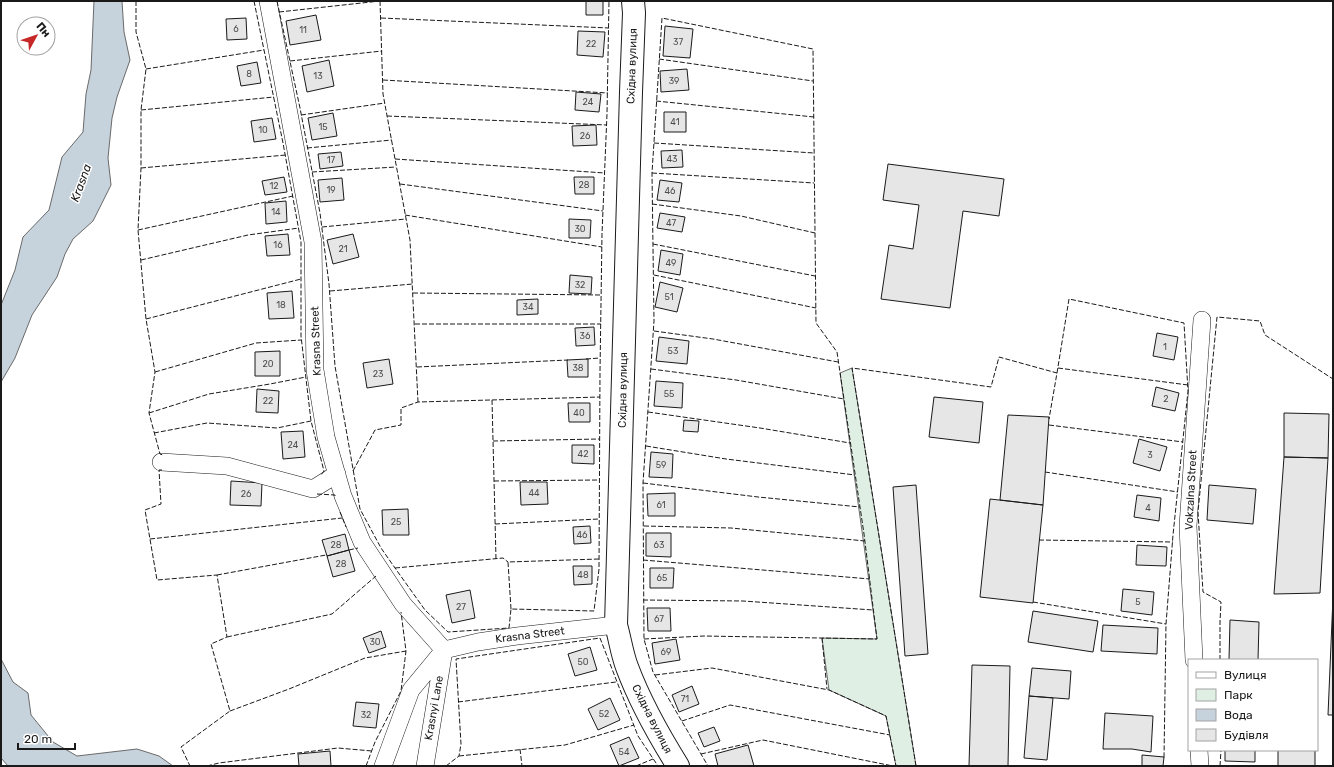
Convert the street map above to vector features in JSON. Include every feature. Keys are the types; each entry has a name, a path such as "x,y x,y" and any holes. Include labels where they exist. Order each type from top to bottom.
{"main road":[{"name":"Східна вулиця","path":"633,1 634,12 616,626 626,666 660,737 678,766"}],"street":[{"name":"Krasna Street","path":"268,1 313,242 315,370 326,437 343,496 362,542 403,604 444,650 478,642 517,636 616,626"},
{"name":"Vokzalna Street","path":"1194,659 1188,526 1202,320"},
{"path":"161,462 227,466 312,489 337,474"},
{"path":"383,766 411,690 444,650"},
{"name":"Krasnyi Lane","path":"424,766 444,650"},
{"path":"1199,751 1200,766"}],"green space":[{"path":"852,368 916,766 896,766 886,716 829,690 822,638 877,639 840,373"}],"water":[{"name":"Krasna","path":"94,1 122,1 124,32 130,60 117,97 112,118 108,158 111,185 93,221 73,239 65,254 57,277 32,315 15,358 1,382 1,305 15,270 23,237 49,210 62,157 83,132 86,94 91,70"},
{"path":"1,659 13,682 28,693 31,715 53,742 77,756 137,749 159,756 173,766 8,766 1,758"}],"building":[{"path":"586,1 603,1 603,15 586,15"},
{"path":"316,15 321,40 290,45 286,21"},
{"path":"246,18 247,39 227,40 226,19"},
{"path":"665,26 693,29 690,58 663,56"},
{"path":"578,31 605,32 603,57 577,55"},
{"path":"329,60 334,86 307,92 302,66"},
{"path":"257,62 261,83 241,86 237,66"},
{"path":"687,69 689,90 661,92 660,71"},
{"path":"576,92 601,94 599,112 575,110"},
{"path":"664,112 686,112 686,132 664,132"},
{"path":"333,113 337,136 312,140 308,118"},
{"path":"272,118 276,139 254,142 251,121"},
{"path":"596,125 597,145 573,146 572,126"},
{"path":"682,150 683,167 662,168 661,151"},
{"path":"341,152 343,166 320,169 318,154"},
{"path":"888,164 1004,179 999,216 963,211 950,308 881,299 889,245 913,249 919,205 883,200"},
{"path":"284,177 287,192 265,195 262,181"},
{"path":"574,177 594,177 594,194 575,194"},
{"path":"342,178 344,200 320,202 318,180"},
{"path":"660,180 682,183 679,202 657,200"},
{"path":"286,201 287,222 266,224 265,203"},
{"path":"660,213 685,217 682,232 657,228"},
{"path":"569,219 591,220 590,238 569,238"},
{"path":"288,234 290,255 267,256 265,236"},
{"path":"353,234 359,257 333,264 327,240"},
{"path":"661,250 683,254 680,275 658,271"},
{"path":"570,275 592,277 591,294 569,293"},
{"path":"660,282 683,288 677,312 655,307"},
{"path":"292,291 294,318 269,319 267,293"},
{"path":"538,299 538,314 517,315 517,300"},
{"path":"594,327 595,345 576,346 575,328"},
{"path":"1157,333 1178,337 1174,360 1153,356"},
{"path":"659,337 689,341 687,364 656,361"},
{"path":"280,351 280,376 255,376 255,352"},
{"path":"389,359 393,384 367,388 363,363"},
{"path":"588,359 588,377 568,377 567,360"},
{"path":"656,381 683,383 682,408 654,406"},
{"path":"1156,387 1179,393 1175,411 1152,406"},
{"path":"257,389 279,391 278,413 256,412"},
{"path":"934,397 983,402 979,443 929,437"},
{"path":"568,403 590,403 590,422 569,422"},
{"path":"1284,413 1329,414 1328,458 1284,457"},
{"path":"1008,415 1049,417 1043,505 1000,500"},
{"path":"684,420 699,421 698,432 683,431"},
{"path":"303,431 305,457 283,459 281,432"},
{"path":"1139,439 1167,447 1160,471 1133,463"},
{"path":"572,445 594,445 594,464 572,463"},
{"path":"651,452 673,454 672,478 649,477"},
{"path":"1284,457 1328,458 1320,593 1274,594"},
{"path":"231,481 262,483 261,506 230,505"},
{"path":"520,482 547,482 548,504 521,505"},
{"path":"916,485 928,654 905,656 893,487"},
{"path":"1209,485 1256,489 1253,524 1207,520"},
{"path":"675,493 675,516 648,516 647,494"},
{"path":"1137,495 1161,498 1159,521 1134,517"},
{"path":"990,499 1043,505 1033,603 980,597"},
{"path":"408,509 409,535 383,535 382,510"},
{"path":"590,526 591,543 574,544 573,527"},
{"path":"646,533 671,533 671,557 646,556"},
{"path":"345,534 349,550 327,556 322,540"},
{"path":"1137,545 1167,547 1166,566 1136,565"},
{"path":"349,550 355,571 333,577 327,556"},
{"path":"573,566 592,566 592,584 574,585"},
{"path":"650,568 674,568 673,588 650,588"},
{"path":"1123,589 1154,592 1152,615 1121,611"},
{"path":"470,590 475,618 452,623 446,595"},
{"path":"1333,597 1333,715 1328,715"},
{"path":"647,608 670,608 671,631 648,631"},
{"path":"1033,611 1098,621 1093,652 1028,642"},
{"path":"1230,620 1259,622 1258,659 1229,659"},
{"path":"1103,625 1158,628 1157,654 1101,651"},
{"path":"381,631 386,647 369,653 363,638"},
{"path":"676,639 680,660 655,664 652,643"},
{"path":"590,647 597,670 575,676 568,654"},
{"path":"972,665 1010,666 1008,766 969,766"},
{"path":"1032,668 1071,671 1069,699 1029,696"},
{"path":"692,686 699,704 679,712 672,695"},
{"path":"1029,696 1053,698 1047,760 1024,758"},
{"path":"610,698 620,720 598,730 588,709"},
{"path":"356,702 379,704 376,728 353,726"},
{"path":"1105,713 1153,716 1151,752 1132,749 1103,749"},
{"path":"714,727 720,741 704,747 698,733"},
{"path":"629,737 639,758 619,766 610,745"},
{"path":"748,745 754,766 718,766 715,754"},
{"path":"330,751 331,766 299,766 298,754"},
{"path":"1225,751 1255,751 1255,762 1225,761"},
{"path":"1278,751 1315,751 1315,766 1278,766"},
{"path":"1142,755 1164,757 1163,766 1142,766"}],"fence":[{"path":"136,1 136,32 146,69 141,110 141,168 138,230 146,319 155,372 149,413 160,454 163,455"},
{"path":"254,1 283,143 301,242 301,336 311,421 324,471 321,475"},
{"path":"277,1 300,108 320,213 329,284 335,366 360,509 381,548 425,610 448,632 509,628 511,609 594,611 599,569 602,234 607,114 609,1"},
{"path":"380,1 383,94 410,240 418,402"},
{"path":"279,12 380,1"},
{"path":"381,18 609,28"},
{"path":"644,639 704,636 877,639 864,534 837,352 816,323 813,49 662,18 652,173 654,321 643,483 644,639 653,672 708,766"},
{"path":"146,69 264,50"},
{"path":"290,61 382,51"},
{"path":"659,59 813,81"},
{"path":"383,80 608,93"},
{"path":"141,110 274,97"},
{"path":"656,101 814,117"},
{"path":"301,115 385,103"},
{"path":"387,116 607,125"},
{"path":"307,148 392,140"},
{"path":"654,143 814,153"},
{"path":"141,168 286,155"},
{"path":"395,159 605,173"},
{"path":"312,172 396,167"},
{"path":"652,173 814,183"},
{"path":"400,184 603,211"},
{"path":"138,230 293,196"},
{"path":"652,204 741,216 815,233"},
{"path":"405,215 602,247"},
{"path":"322,227 406,219"},
{"path":"141,260 248,235 299,228"},
{"path":"653,244 815,276"},
{"path":"654,275 816,308"},
{"path":"146,319 301,279"},
{"path":"330,291 413,284"},
{"path":"413,293 601,295"},
{"path":"1057,373 1069,299 1184,323 1188,391 1173,535 1166,624 1164,758"},
{"path":"1220,659 1221,602 1203,592 1198,512 1217,317 1260,321 1265,335 1333,379"},
{"path":"415,324 601,324"},
{"path":"654,331 713,339 838,362"},
{"path":"155,372 256,343 301,340"},
{"path":"916,766 852,368 991,387 999,357 1057,373 1049,419"},
{"path":"586,359 600,358"},
{"path":"417,367 568,360"},
{"path":"1058,368 1188,385"},
{"path":"651,369 736,380 844,399"},
{"path":"149,413 209,394 306,377"},
{"path":"353,471 375,430 401,425 401,408 418,402 600,397"},
{"path":"492,400 496,559"},
{"path":"648,412 850,443"},
{"path":"154,433 207,423 277,428 311,421"},
{"path":"1049,425 1183,442"},
{"path":"493,441 600,439"},
{"path":"646,446 726,459 855,475"},
{"path":"162,470 159,470 161,504 145,510 157,580 217,575 227,637 211,644 230,711 181,747 190,766"},
{"path":"1045,472 1178,492"},
{"path":"494,481 599,480"},
{"path":"643,483 758,497 860,507"},
{"path":"317,494 335,495 335,497"},
{"path":"340,512 346,527"},
{"path":"150,539 342,518"},
{"path":"495,524 599,519"},
{"path":"644,526 731,528 865,541"},
{"path":"1039,540 1173,542"},
{"path":"349,550 358,548"},
{"path":"217,575 326,555"},
{"path":"395,568 503,558 508,562"},
{"path":"511,609 508,562 599,559"},
{"path":"643,560 870,579"},
{"path":"227,637 332,614 376,576"},
{"path":"643,600 743,601 873,610"},
{"path":"1033,602 1166,624"},
{"path":"366,766 375,742 401,691 406,651 401,612"},
{"path":"446,766 459,756 461,744 456,659 600,638 638,736 658,766"},
{"path":"822,638 827,689"},
{"path":"230,711 365,658 406,651"},
{"path":"655,675 712,668 829,690 886,716 896,766"},
{"path":"458,702 616,682"},
{"path":"682,721 730,705 890,735"},
{"path":"459,756 565,745 634,725"},
{"path":"701,754 763,740 893,766"},
{"path":"207,766 219,763 338,748 372,751"},
{"path":"520,749 522,766"},
{"path":"1220,766 1221,751"},
{"path":"636,766 653,759"}]}
